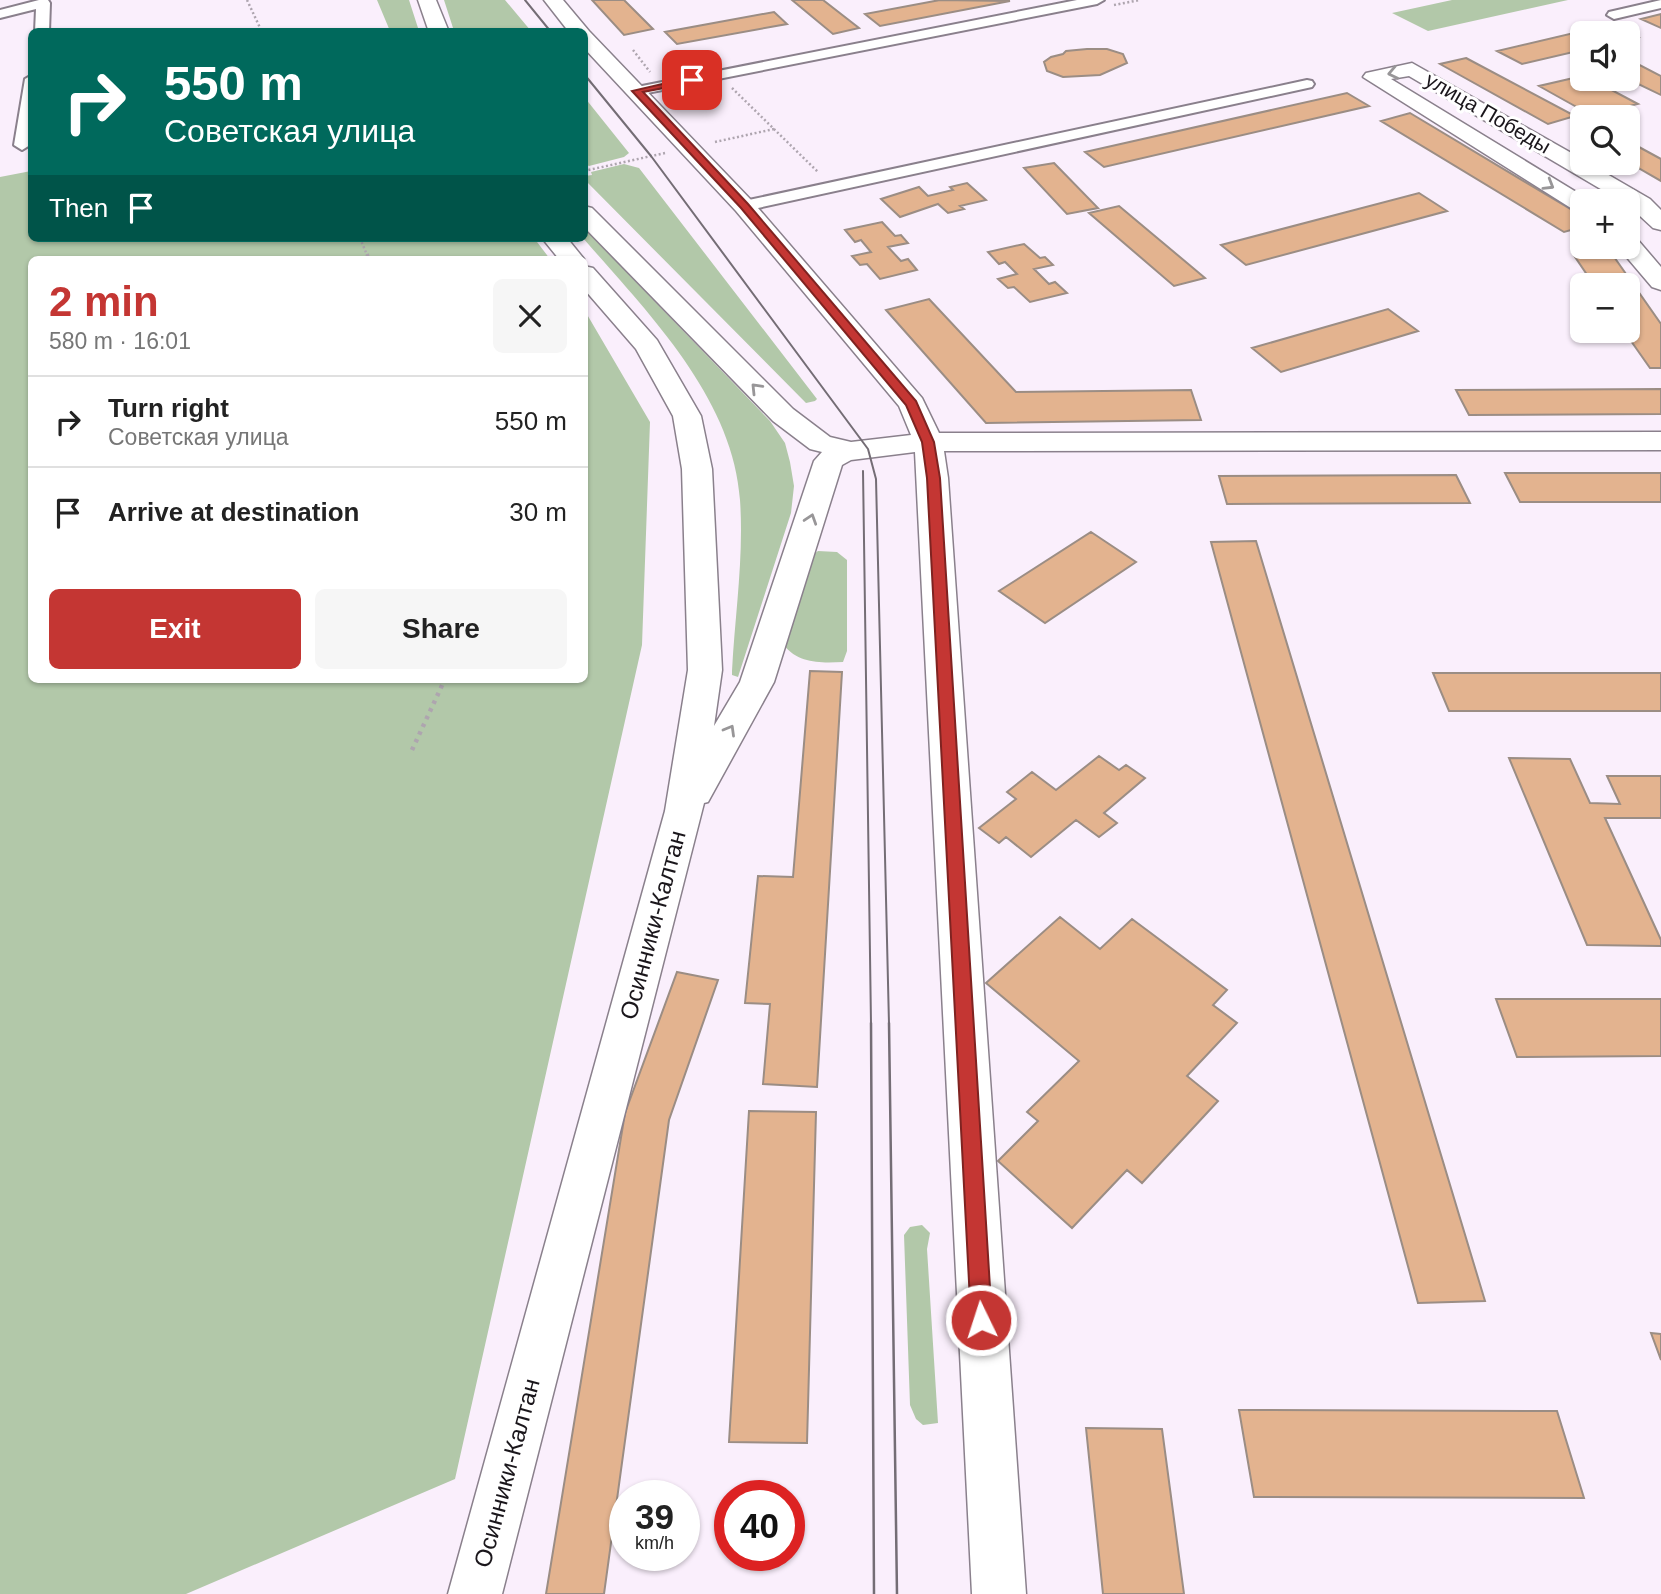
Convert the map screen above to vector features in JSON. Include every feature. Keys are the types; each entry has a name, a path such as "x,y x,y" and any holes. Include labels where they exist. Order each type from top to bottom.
{"street":[{"path":"427,0 438,28"},
{"path":"553,0 577,28"},
{"path":"637,91 1097,0"},
{"path":"0,14 43,3 42,28"},
{"path":"1614,15 1661,4"},
{"path":"588,40 744,206 912,404 928,442 933,478 999,1594"},
{"name":"улица Победы","path":"1570,198 1373,77 1412,69 1616,189"},
{"path":"744,206 1307,84"},
{"path":"22,145 28,105"},
{"name":"улица Победы","path":"1640,203 1661,223"},
{"path":"588,217 783,415 820,443 851,451"},
{"path":"557,242 569,256"},
{"path":"1640,258 1661,282"},
{"name":"Осинники-Калтан","path":"475,1594 684,811 705,670 697,469 687,416 648,346 588,278"},
{"path":"684,811 757,682 829,461 841,453 928,442 1661,441"}],"path":[{"path":"247,0 260,28"},
{"path":"775,129 823,177"},
{"path":"412,750 443,683"}],"green space":[{"path":"377,0 409,0 418,28 389,28"},
{"path":"444,0 505,0 528,28 453,28"},
{"path":"1452,0 1568,0 1428,31 1392,13"},
{"path":"588,102 629,153 624,157 589,166"},
{"path":"624,164 639,168 817,399 815,401 806,403 588,183 591,172"},
{"path":"28,172 28,242 537,242 548,256 28,256 28,683 588,683 588,316 650,422 642,645 455,1479 186,1594 0,1594 0,177"},
{"path":"588,232 770,421 785,443 794,486 791,513 738,677 732,675 741,521 734,462 722,426 704,391 683,358 587,242"},
{"path":"818,551 837,552 847,560 847,651 843,662 803,659 784,645 803,562"},
{"path":"922,1225 930,1233 927,1249 938,1423 923,1425 916,1419 910,1405 904,1235 910,1227"}],"building":[{"path":"592,0 624,0 653,29 624,35"},
{"path":"792,0 823,0 859,28 833,34"},
{"path":"940,0 1010,1 880,26 865,14"},
{"path":"774,12 787,24 677,44 665,32"},
{"path":"1661,14 1661,28 1641,19"},
{"path":"1570,34 1570,53 1522,64 1497,51"},
{"path":"1107,49 1123,54 1127,63 1100,75 1063,77 1047,71 1044,62 1051,57 1066,51"},
{"path":"1466,58 1570,113 1570,117 1548,124 1440,64"},
{"path":"1640,65 1661,76 1661,95 1640,85"},
{"path":"1570,79 1570,91 1614,91 1638,104 1573,105 1539,86"},
{"path":"1347,93 1369,106 1104,167 1085,152"},
{"path":"1410,113 1570,209 1570,230 1564,232 1381,121"},
{"path":"1640,148 1661,159 1661,181 1640,169"},
{"path":"1054,163 1098,208 1067,214 1024,168"},
{"path":"967,183 986,200 960,206 964,209 948,213 938,204 900,217 881,199 919,187 928,196 953,190 950,187"},
{"path":"1419,193 1447,211 1246,265 1221,245"},
{"path":"1119,206 1205,278 1174,286 1089,213"},
{"path":"882,222 895,236 901,235 908,243 888,247 901,261 908,259 917,270 880,279 867,264 860,265 852,256 871,252 861,240 855,242 845,230"},
{"path":"1024,244 1053,265 1034,269 1049,284 1055,282 1067,293 1030,302 1014,287 1008,288 998,279 1017,274 1005,262 999,264 988,252"},
{"path":"1576,259 1616,259 1625,273 1586,273"},
{"path":"1640,294 1661,324 1661,368 1650,368 1632,343 1640,343"},
{"path":"929,299 1016,392 1191,390 1201,420 986,423 886,310"},
{"path":"1388,309 1418,331 1281,372 1252,348"},
{"path":"1661,389 1661,414 1469,415 1456,390"},
{"path":"1505,473 1661,473 1661,502 1520,502"},
{"path":"1456,475 1470,503 1227,504 1219,476"},
{"path":"1091,532 1136,562 1045,623 999,591"},
{"path":"1256,541 1485,1301 1418,1303 1211,542"},
{"path":"810,671 842,672 817,1087 763,1084 770,1004 745,1003 758,876 793,877"},
{"path":"1433,673 1661,673 1661,711 1449,711"},
{"path":"1099,756 1119,770 1126,765 1145,778 1104,813 1117,823 1099,837 1076,820 1031,857 1006,837 999,843 979,828 1016,799 1007,792 1032,772 1056,790"},
{"path":"1509,758 1570,759 1590,803 1620,804 1607,776 1661,776 1661,818 1605,818 1661,940 1661,946 1587,945"},
{"path":"1060,917 1100,949 1132,919 1227,990 1213,1005 1237,1023 1187,1076 1218,1101 1142,1183 1127,1170 1072,1228 998,1161 1038,1121 1027,1112 1079,1061 986,983"},
{"path":"677,972 718,980 669,1120 620,1480 609,1480 609,1558 604,1594 546,1594 625,1113"},
{"path":"1496,999 1661,999 1661,1056 1517,1057"},
{"path":"749,1111 816,1112 807,1443 729,1442"},
{"path":"1651,1333 1661,1334 1661,1360"},
{"path":"1239,1410 1557,1411 1584,1498 1254,1497"},
{"path":"1086,1428 1162,1429 1184,1594 1103,1594"}],"tram line":[{"path":"525,0 548,28"},
{"path":"588,79 651,156 868,449 876,479 889,1024"},
{"path":"863,471 871,1024"},
{"path":"871,1023 874,1594"},
{"path":"889,1023 897,1594"}],"route":[{"path":"692,80 637,91 744,206 912,404 928,442 933,478 981,1320"}]}
